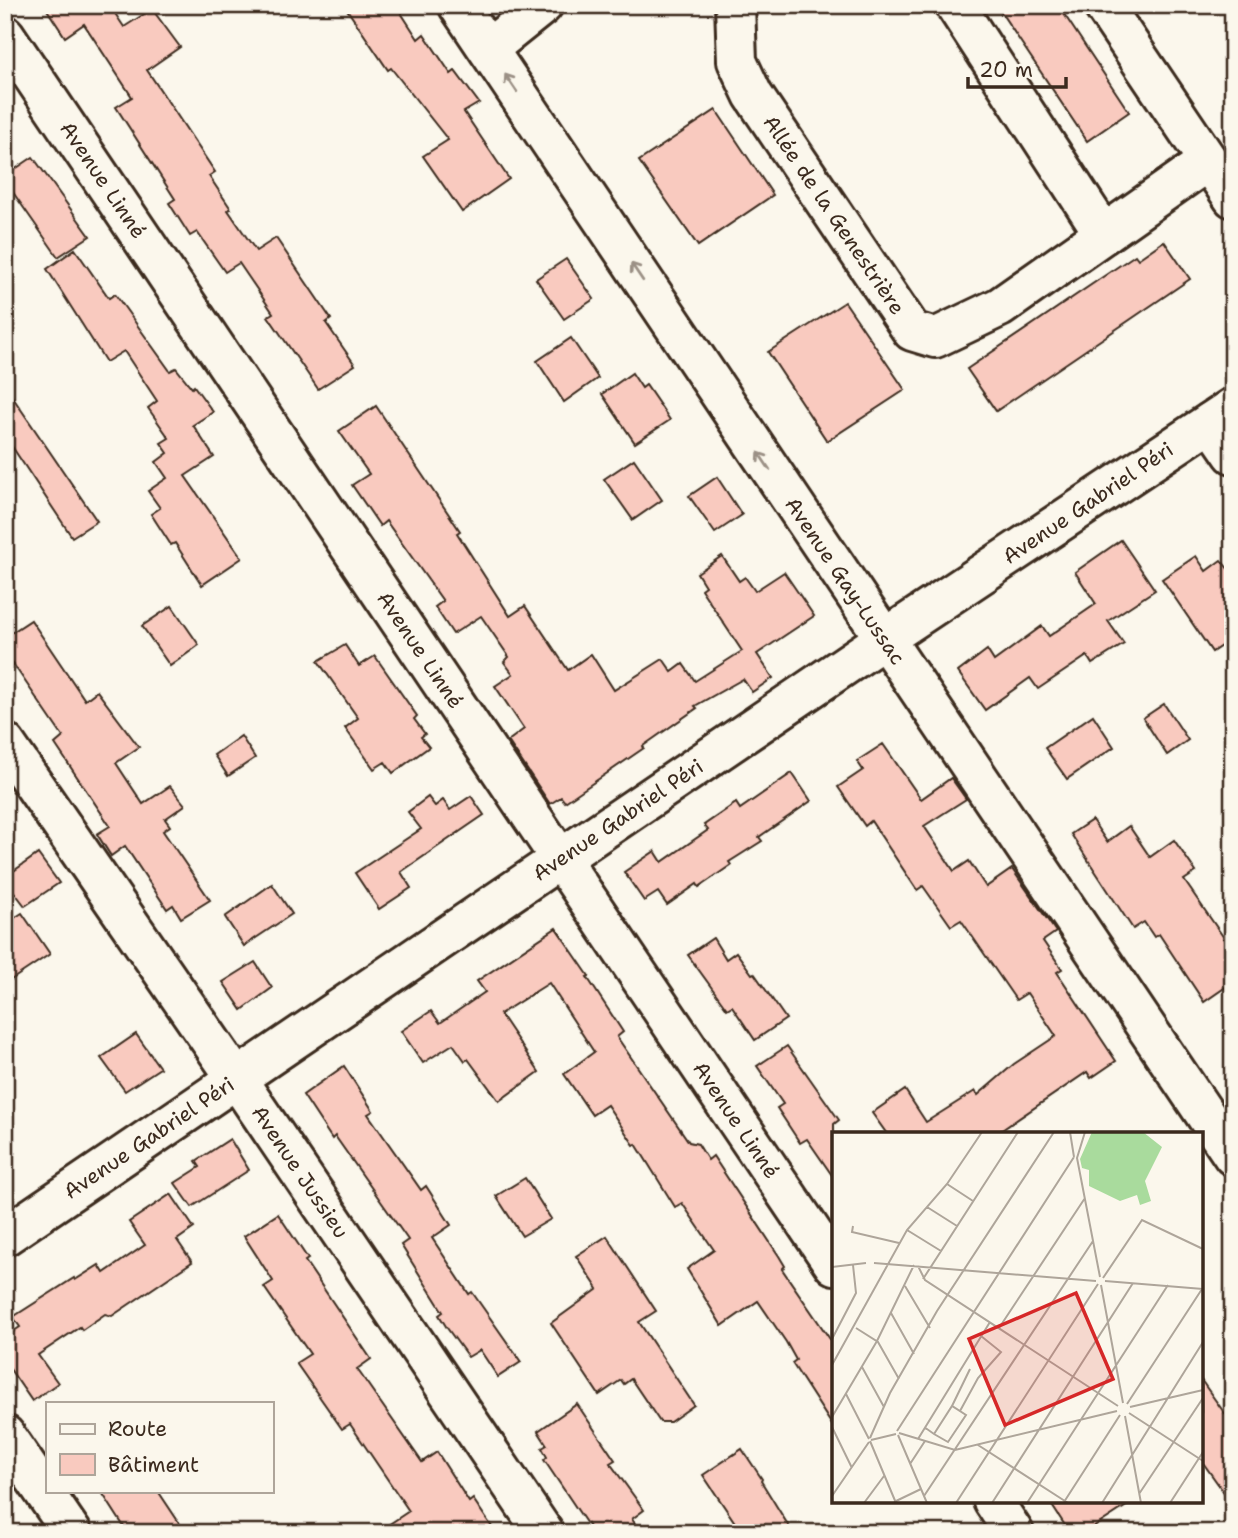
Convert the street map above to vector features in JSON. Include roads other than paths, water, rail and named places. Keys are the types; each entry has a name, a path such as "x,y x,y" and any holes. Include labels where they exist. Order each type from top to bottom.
{"street":[{"name":"Avenue Gay-Lussac","path":"458,5 1233,1156"},
{"path":"488,49 543,5"},
{"name":"Allée de la Genestrière","path":"735,5 737,61 753,95 912,331 935,338 1000,307 1208,161"},
{"path":"955,5 1104,234"},
{"path":"1103,5 1233,198"},
{"name":"Avenue Linné","path":"5,35 832,1262"},
{"path":"1222,415 1233,454"},
{"name":"Avenue Gabriel Péri","path":"5,1236 884,639 1222,415"},
{"name":"Avenue Jussieu","path":"5,743 544,1533"},
{"path":"5,1435 72,1533"},
{"path":"994,1503 1014,1533"}]}
